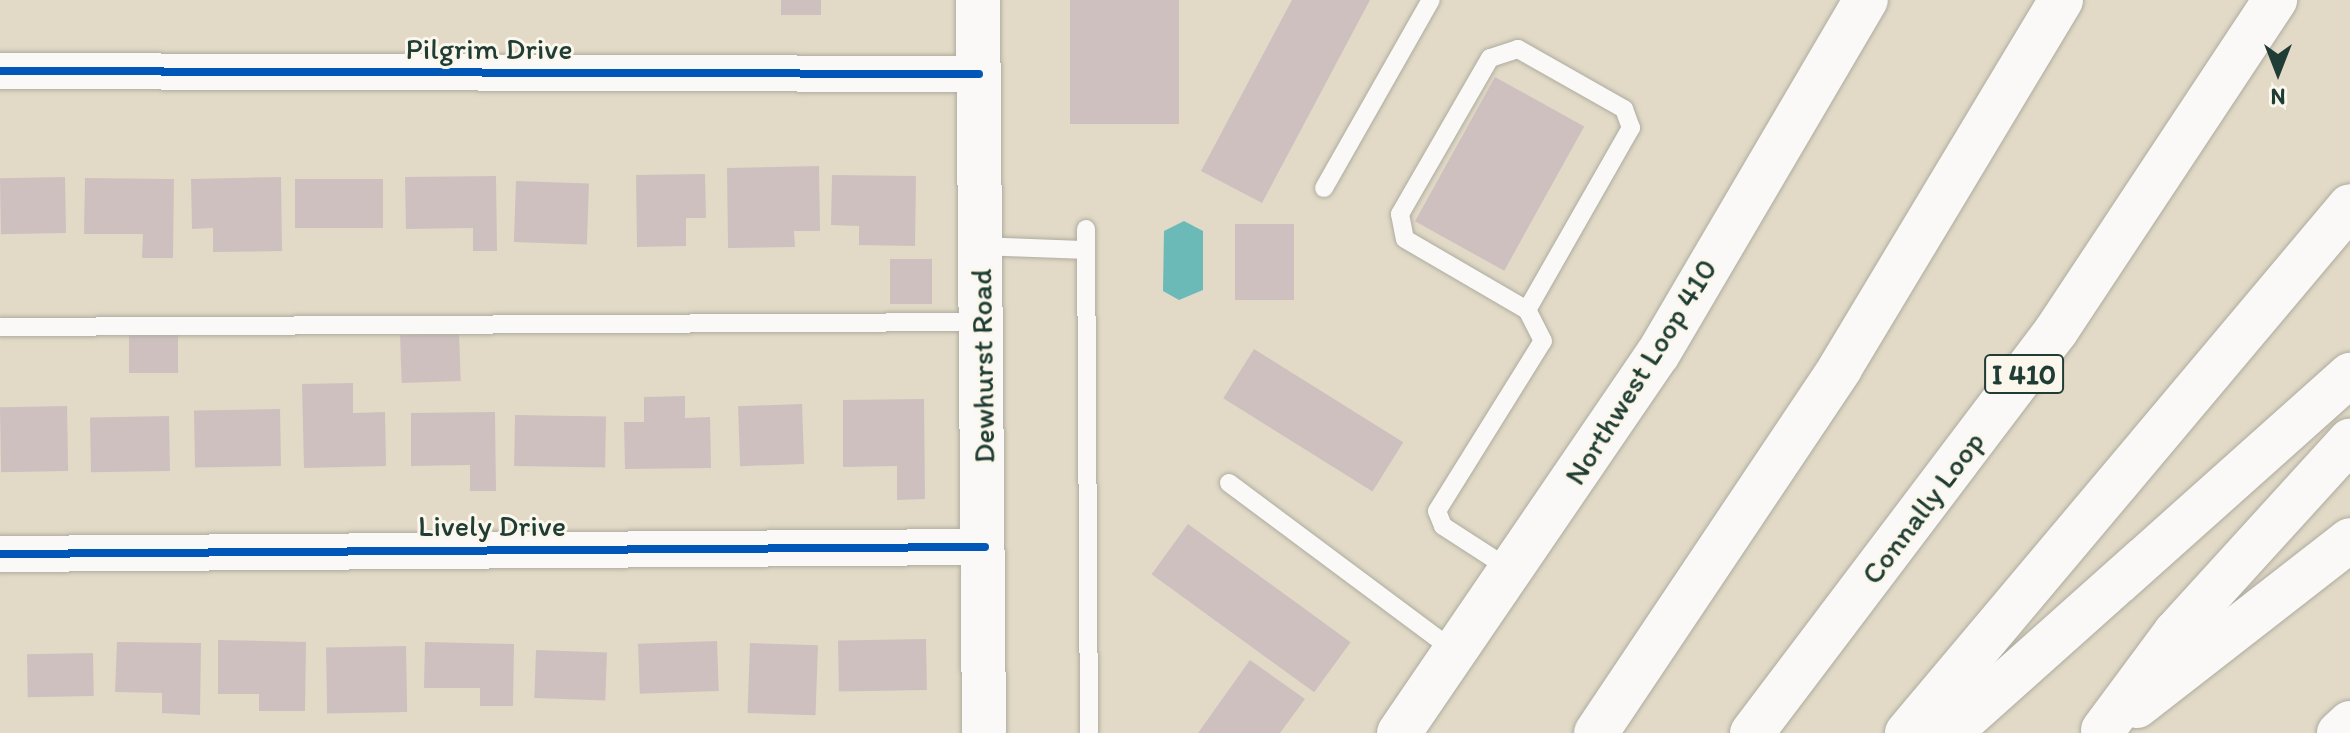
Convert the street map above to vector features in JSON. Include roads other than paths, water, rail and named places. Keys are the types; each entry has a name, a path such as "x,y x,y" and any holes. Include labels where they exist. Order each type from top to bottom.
{"main road":[{"name":"Dewhurst Road","path":"978,0 985,547 984,733"},
{"name":"Northwest Loop 410","path":"1399,733 1513,572 1658,354 1866,0"},
{"path":"1596,733 1840,368 2061,0"},
{"name":"Connally Loop","path":"1752,733 2056,331 2275,0"},
{"path":"1907,733 2350,206"},
{"path":"1949,733 2350,375"},
{"path":"2102,732 2175,633 2350,441"},
{"path":"2102,732 2350,540"},
{"path":"2339,733 2350,723"}],"street":[{"name":"Pilgrim Drive","path":"0,71 979,74"},
{"name":"Lively Drive","path":"0,554 985,547"}],"lane":[{"path":"1324,188 1431,0"},
{"path":"1513,572 1443,526 1437,511 1543,341 1527,310 1405,239 1400,214 1490,58 1518,49 1624,109 1631,128 1527,310"},
{"path":"1086,229 1089,733"},
{"path":"981,246 1086,250"},
{"path":"0,327 982,322"},
{"path":"1229,483 1456,652"}],"water":[{"path":"1184,221 1203,231 1203,290 1179,300 1163,291 1164,231"}]}
